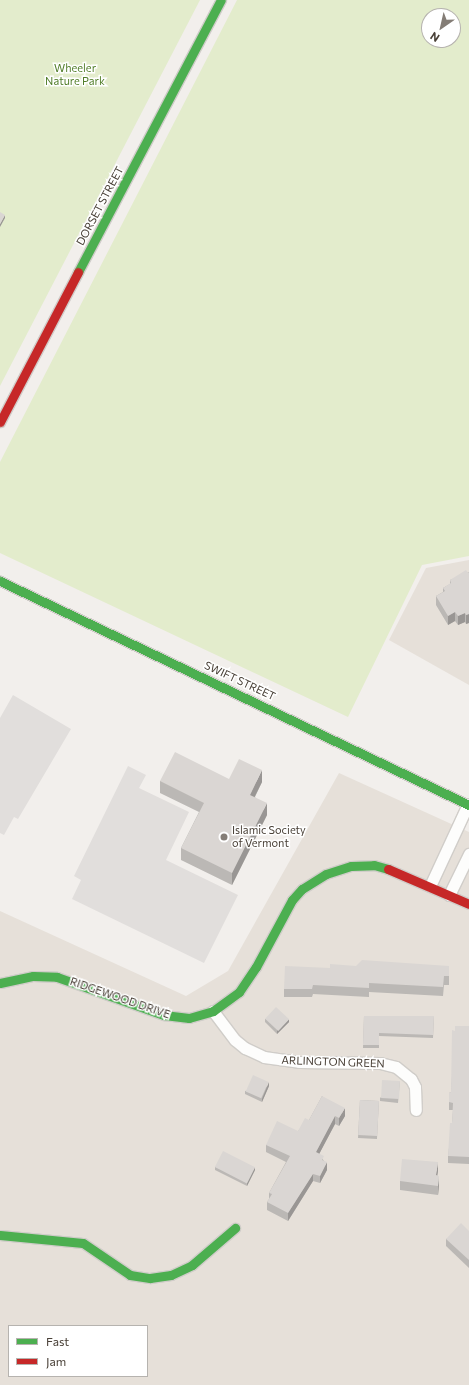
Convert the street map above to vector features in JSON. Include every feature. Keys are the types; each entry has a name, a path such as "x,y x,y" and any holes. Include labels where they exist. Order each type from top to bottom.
{"street":[{"name":"DORSET STREET","path":"0,422 221,0"},
{"name":"SWIFT STREET","path":"0,581 469,804"},
{"path":"430,886 469,804"},
{"path":"449,896 469,854"},
{"name":"RIDGEWOOD DRIVE","path":"0,983 33,976 57,978 87,986 164,1015 189,1018 213,1011 228,1001 248,981 282,915 292,900 313,881 340,869 374,865 399,872 469,904"},
{"name":"ARLINGTON GREEN","path":"213,1011 235,1040 245,1048 264,1057 293,1062 384,1063 396,1067 411,1079 415,1087 416,1110"},
{"path":"0,1235 83,1243 113,1265 140,1277 171,1275 192,1265 235,1228"}],"shaded area":[{"path":"469,560 469,685 389,640 426,568"},
{"path":"13,695 71,729 18,819 14,817 4,835 0,833 0,718"},
{"path":"128,766 146,775 139,788 189,812 166,860 238,895 204,963 72,899 81,880 74,876"},
{"path":"339,773 469,832 469,1385 0,1385 0,911 186,996 228,971"}],"green space":[{"name":"Wheeler Nature Park","path":"0,0 200,0 0,386"},
{"path":"237,0 469,0 469,556 422,565 348,717 0,553 0,462"}],"building":[{"path":"0,212 5,215 0,224"},
{"path":"466,570 468,573 469,572 469,614 466,615 465,613 458,616 455,612 448,616 436,596 445,591 443,588 451,583 450,580"},
{"name":"Islamic Society of Vermont","path":"175,752 229,779 239,759 262,770 250,795 267,803 232,873 181,848 204,803 160,781"},
{"path":"362,960 449,966 449,976 444,976 443,987 369,983 369,988 313,985 312,989 284,989 285,966 330,968 330,964 356,966"},
{"path":"276,1007 289,1019 278,1031 265,1019"},
{"path":"364,1016 434,1016 433,1035 379,1033 379,1045 363,1045"},
{"path":"455,1026 469,1026 469,1157 448,1156 453,1103 449,1102 449,1093 451,1092 452,1030 455,1031"},
{"path":"253,1075 269,1082 261,1098 246,1091"},
{"path":"382,1080 400,1081 399,1099 381,1098"},
{"path":"322,1096 345,1108 339,1118 335,1116 316,1152 324,1156 322,1160 327,1162 320,1176 313,1174 288,1213 267,1202 272,1194 269,1193 290,1156 266,1145 277,1121 298,1131 305,1118 309,1120"},
{"path":"360,1100 379,1101 377,1136 358,1135"},
{"path":"223,1151 255,1167 247,1183 215,1167"},
{"path":"402,1159 438,1162 436,1175 439,1176 438,1186 400,1181"},
{"path":"461,1223 469,1231 469,1260 446,1239"}],"traffic: fast":[{"path":"78,272 221,0"},
{"path":"0,581 469,805"},
{"path":"0,983 33,976 57,977 164,1015 189,1018 213,1011 239,992 256,967 292,900 302,889 326,874 351,866 374,865 388,869"},
{"path":"0,1235 83,1243 130,1275 150,1278 171,1275 192,1265 235,1228"}],"traffic: jam":[{"path":"0,422 78,272"},
{"path":"388,869 469,904"}],"place":[{"name":"Islamic Society of Vermont","path":"224,837"}]}
